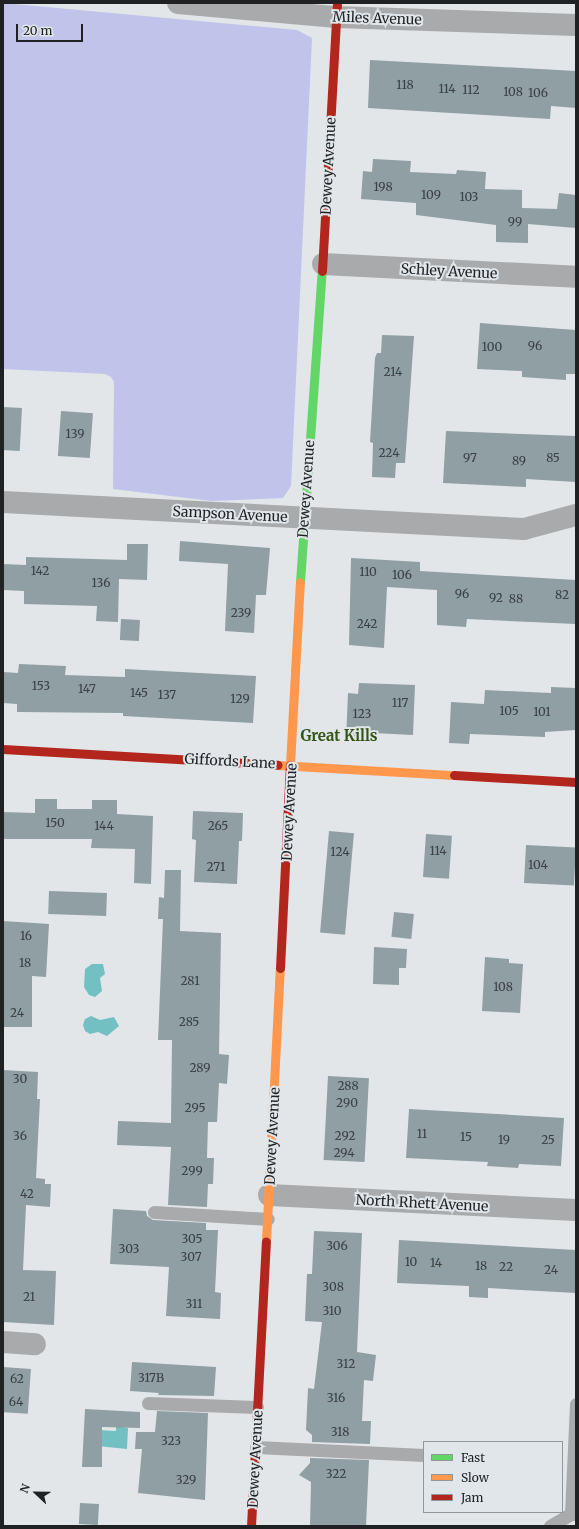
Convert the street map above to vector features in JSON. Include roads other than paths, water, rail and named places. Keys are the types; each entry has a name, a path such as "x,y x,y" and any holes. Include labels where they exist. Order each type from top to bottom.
{"street":[{"name":"Miles Avenue","path":"178,3 336,10 576,25"},
{"name":"Dewey Avenue","path":"251,1526 292,765 303,518 323,264 336,10"},
{"name":"Schley Avenue","path":"323,264 576,277"},
{"name":"Sampson Avenue","path":"3,502 524,530 576,515"},
{"name":"Giffords Lane","path":"3,749 576,782"},
{"name":"North Rhett Avenue","path":"269,1195 576,1210"},
{"path":"3,1342 35,1344"}],"lane":[{"path":"154,1212 268,1219"},
{"path":"148,1403 258,1407"},
{"path":"550,1526 573,1514 576,1404"},
{"path":"256,1448 423,1455"}],"district":[{"name":"Great Kills","path":"339,736"}]}
